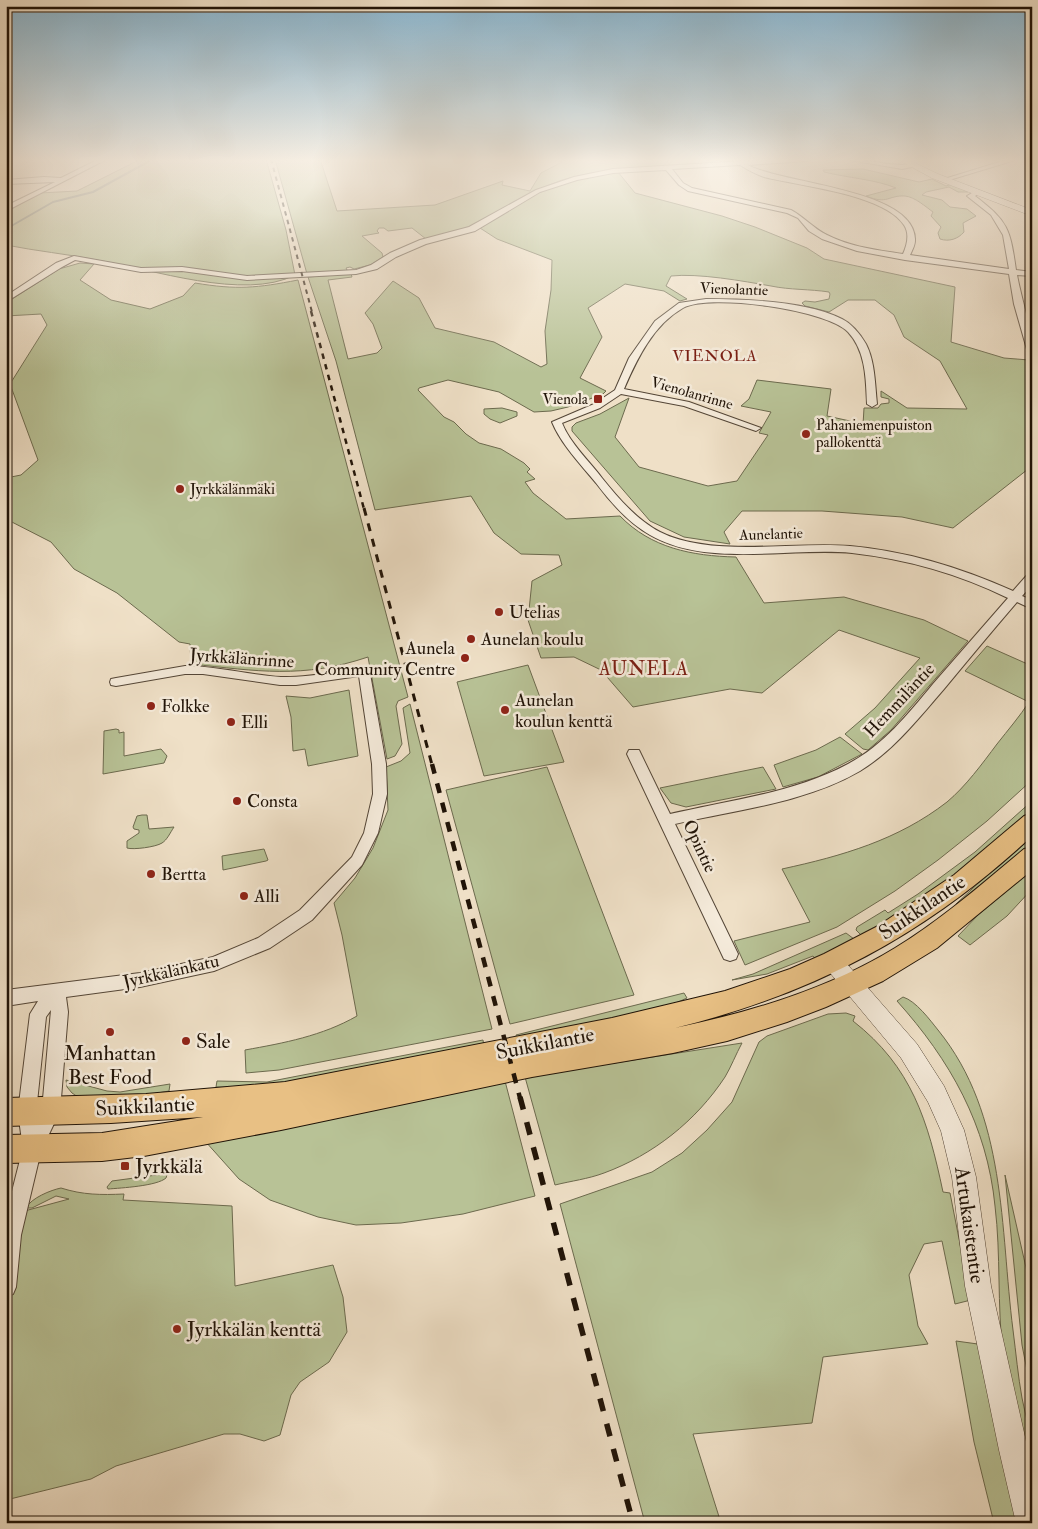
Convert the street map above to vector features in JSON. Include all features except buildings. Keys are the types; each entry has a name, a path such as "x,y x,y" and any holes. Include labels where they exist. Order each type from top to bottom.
{"main road":[{"name":"Suikkilantie","path":"28,1111 239,1101 285,1095 586,1036 698,1010 756,992 833,962 870,942 944,896 1006,847 1032,822"},
{"name":"Suikkilantie","path":"19,1149 102,1147 152,1141 538,1062 694,1037 785,1011 852,984 926,941 965,912 1032,856"}],"street":[{"path":"6,300 59,264 74,258 141,270 182,270 248,278 352,273 371,269 393,255 423,242 467,230"},
{"path":"814,230 860,250 905,258 1032,274"},
{"path":"905,258 912,241 910,230"},
{"path":"1004,230 1007,235 1018,304 1032,353"},
{"name":"Vienolantie","path":"619,391 633,358 642,344 658,323 675,308 698,301 743,301 821,313 839,321 851,330 862,346 870,374 872,404"},
{"name":"Aunelantie","path":"619,391 592,408 557,422 561,432 627,513 644,528 687,546 710,550 803,547 863,551 906,558 960,573 1032,605"},
{"name":"Vienolanrinne","path":"619,391 686,404 756,428"},
{"name":"Hemmiläntie","path":"667,820 814,785 851,768 875,754 898,732 1032,577"},
{"name":"Jyrkkälänrinne","path":"116,682 185,670 203,670 288,681 365,671"},
{"name":"Jyrkkälänkatu","path":"6,998 144,979 214,964 264,943 306,915 357,862 371,833 380,794 378,754 365,671"},
{"name":"Opintie","path":"634,754 650,791 667,820 730,954"},
{"name":"Artukaistentie","path":"833,962 915,1059 936,1094 952,1130 964,1177 978,1286 1013,1450 1031,1523"},
{"path":"28,1111 38,1014 56,991"},
{"path":"6,1287 19,1149 28,1111 60,1012 56,991"}],"green space":[{"path":"6,230 286,230 295,275 274,282 250,285 224,284 197,281 119,264 6,245"},
{"path":"295,230 377,230 379,233 362,236 382,253 383,257 370,265 354,269 346,268 347,270 344,272 307,274"},
{"path":"415,230 459,230 426,239"},
{"path":"484,230 763,230 807,248 824,259 955,287 951,342 1004,358 1029,360 1032,366 1032,466 953,528 902,517 822,511 742,511 724,532 730,544 684,537 650,521 572,431 572,427 576,423 600,414 629,398 615,437 639,467 708,486 737,481 768,435 759,433 771,412 741,406 749,399 757,380 831,389 827,416 850,421 854,424 863,425 864,408 878,408 881,404 889,403 889,399 881,397 881,391 907,408 967,409 940,361 904,337 894,315 875,300 848,300 829,312 805,306 802,303 805,301 815,302 829,299 829,292 815,290 785,288 707,277 671,276 666,286 687,299 680,301 664,291 625,284 588,308 602,337 580,378 606,391 603,394 568,407 534,412 499,392 448,380 419,388 418,390 444,417 454,422 479,443 501,449 524,463 530,469 527,472 535,479 525,482 533,493 566,519 620,516 645,536 673,548 704,555 736,557 764,603 844,597 924,620 968,641 891,730 868,750 863,749 845,734 875,708 920,658 839,630 762,693 730,689 633,707 601,670 574,657 541,658 528,620 532,581 562,565 559,555 521,554 494,533 471,496 375,510 336,361 308,277 351,274 352,277 328,280 348,359 377,353 382,348 373,324 365,313 393,281 419,298 435,328 494,342 541,367 547,364 545,331 551,290 552,260 497,239"},
{"path":"939,230 964,230 964,232 950,240 940,239 938,233"},
{"path":"80,263 94,264 80,280 111,300 150,309 183,296 195,283 223,287 247,287 298,280 408,697 398,701 396,706 402,744 395,756 387,759 368,657 344,664 301,671 259,671 191,664 190,644 179,642 117,593 74,569 51,542 6,519 6,478 21,475 38,460 10,384 47,325 41,314 6,316 6,303 59,269"},
{"path":"502,408 517,412 517,416 500,423 484,414 484,409"},
{"path":"987,646 1032,666 1032,780 987,821 895,891 837,927 745,965 734,941 810,922 782,869 869,845 909,827 928,815 947,802 961,789 1018,718 1029,702 965,671"},
{"name":"Aunelan koulun kenttä","path":"528,665 564,762 484,776 457,682"},
{"path":"349,690 358,756 308,766 305,749 293,751 291,717 286,696 310,698"},
{"path":"410,704 492,1029 279,1070 246,1073 245,1050 316,1034 357,1016 334,903 355,878 373,848 388,810 386,767 401,761 410,753 403,708"},
{"path":"119,730 119,733 124,732 124,756 161,749 167,756 164,763 103,774 104,731"},
{"path":"840,737 862,754 818,777 783,787 774,765 816,750"},
{"path":"547,767 634,995 510,1024 446,790"},
{"path":"763,767 776,789 686,807 671,803 660,788"},
{"path":"1032,801 1032,812 982,857 863,937 856,930 857,927 885,910 888,913 918,894 975,852"},
{"path":"147,815 149,829 174,827 162,843 150,847 127,848 127,841 139,833 139,830 133,827 137,816"},
{"path":"1032,833 1032,845 958,906 956,904"},
{"path":"264,849 268,860 223,870 222,856"},
{"path":"1032,870 1032,889 1007,916 970,945 958,936 978,915"},
{"path":"846,933 854,939 816,960 813,956 767,974 732,980 753,974"},
{"path":"684,993 687,998 669,1006 518,1041 516,1035"},
{"path":"903,997 913,1002 927,1016 960,1063 977,1098 989,1135 1002,1213 1019,1381 1032,1447 1032,1480 1012,1401 1003,1354 997,1224 991,1176 984,1148 963,1095 949,1070 916,1023 897,1001"},
{"path":"846,1013 855,1016 853,1021 890,1057 914,1097 931,1142 943,1192 950,1193 971,1300 955,1304 942,1241 924,1244 909,1275 918,1326 928,1344 823,1357 812,1423 693,1434 721,1523 645,1523 560,1204 652,1172 682,1153 707,1130 732,1102 759,1042 767,1036 828,1014"},
{"path":"483,1040 484,1047 316,1081 249,1087 216,1087 217,1081 267,1082"},
{"path":"742,1043 725,1077 713,1093 701,1108 672,1135 640,1157 622,1166 598,1175 555,1185 525,1077"},
{"path":"66,1080 107,1091 120,1092 170,1084 169,1091 129,1098 81,1099 67,1087"},
{"path":"505,1081 535,1196 463,1214 401,1223 356,1225 318,1217 270,1200 239,1179 205,1141"},
{"path":"167,1175 166,1178 155,1183 121,1188 108,1189 107,1187 112,1181"},
{"path":"1005,1175 1032,1294 1032,1396 1022,1345"},
{"path":"61,1188 92,1194 124,1194 123,1200 232,1206 235,1286 333,1265 343,1297 347,1332 329,1362 300,1382 291,1395 280,1435 264,1441 240,1434 224,1434 116,1466 91,1479 6,1500 6,1216 69,1199 56,1196 32,1208 26,1208 37,1198"},
{"path":"956,1341 985,1345 1023,1523 994,1523 974,1442"}],"railway":[{"path":"290,230 312,312"},
{"path":"311,311 364,509"},
{"path":"364,508 432,765"},
{"path":"432,764 520,1098"},
{"path":"520,1097 633,1523"}],"place":[{"name":"Vienola","path":"598,399"},
{"name":"Pahaniemenpuiston pallokenttä","path":"806,434"},
{"name":"Jyrkkälänmäki","path":"180,489"},
{"name":"Utelias","path":"499,612"},
{"name":"Aunelan koulu","path":"471,639"},
{"name":"Aunela Community Centre","path":"465,658"},
{"name":"Folkke","path":"151,706"},
{"name":"Aunelan koulun kenttä","path":"505,710"},
{"name":"Elli","path":"231,722"},
{"name":"Consta","path":"237,801"},
{"name":"Bertta","path":"151,874"},
{"name":"Alli","path":"244,896"},
{"name":"Manhattan Best Food","path":"110,1032"},
{"name":"Sale","path":"186,1041"},
{"name":"Jyrkkälä","path":"125,1166"},
{"name":"Jyrkkälän kenttä","path":"177,1329"}],"district":[{"name":"VIENOLA","path":"715,355"},
{"name":"AUNELA","path":"644,668"}]}
